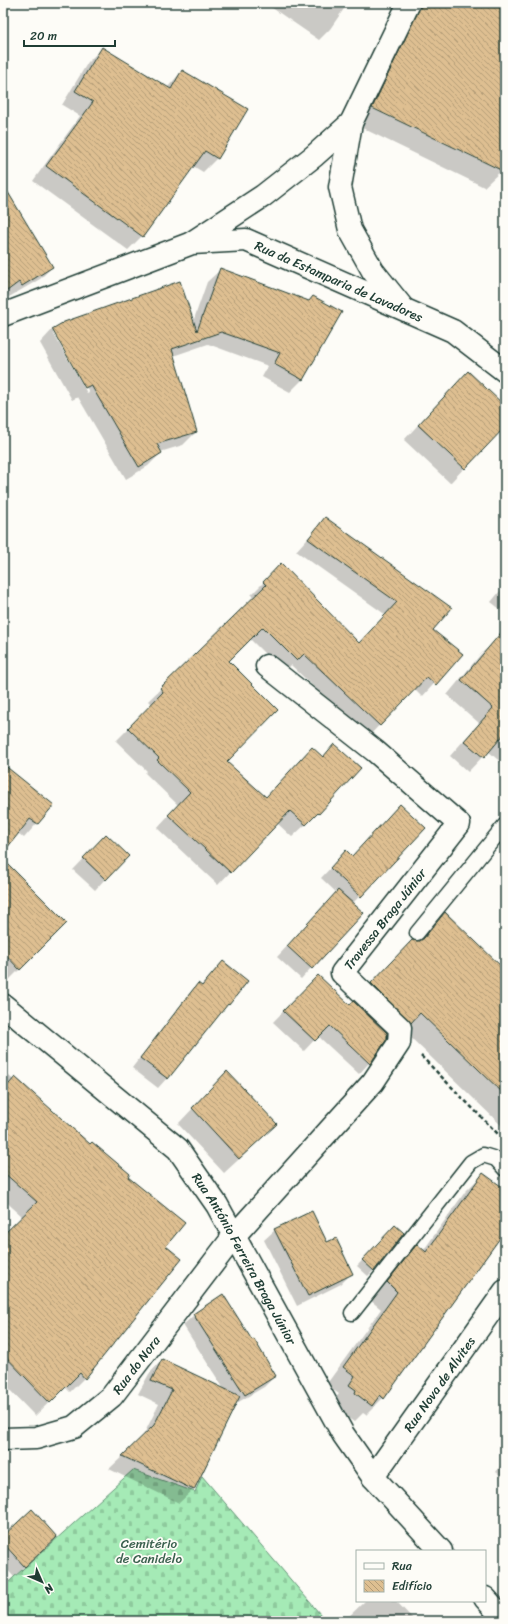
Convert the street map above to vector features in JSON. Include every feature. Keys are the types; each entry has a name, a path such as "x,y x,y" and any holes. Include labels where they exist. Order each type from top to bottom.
{"street":[{"path":"404,309 373,271 350,230 340,187 351,123 409,3"},
{"path":"192,243 262,196 314,156 351,123"},
{"name":"Rua da Estamparia de Lavadores","path":"3,315 192,243 246,240 453,331 505,371"},
{"name":"Travessa Braga Júnior","path":"267,666 375,751 459,824 342,974 400,1028 400,1035"},
{"name":"Rua António Ferreira Braga Júnior","path":"3,1004 178,1149 217,1205 343,1434 373,1477 440,1550"},
{"path":"234,1236 373,1082 399,1043 400,1035"},
{"name":"Rua do Nora","path":"3,1439 36,1438 74,1427 112,1396 234,1236"},
{"name":"Rua Nova de Alvites","path":"373,1477 505,1291"},
{"path":"486,1599 505,1620"}],"lane":[{"path":"417,933 505,825"},
{"path":"352,1313 471,1162 483,1155 496,1159 505,1169"}],"path":[{"path":"400,1035 500,1136"}],"green space":[{"name":"Cemitério de Canidelo","path":"133,1470 195,1492 202,1476 326,1621 3,1621 3,1587"}],"building":[{"path":"422,3 491,3 505,10 505,172 372,108"},
{"path":"102,47 171,89 182,70 248,109 218,159 205,151 143,237 46,166 93,102 75,91"},
{"path":"3,184 53,267 22,286 19,282 3,294"},
{"path":"220,268 309,301 313,296 342,312 303,380 274,364 280,353 221,332 172,349 197,432 157,444 162,453 139,467 91,385 85,388 52,329 64,322 180,281 197,331"},
{"path":"468,371 505,406 505,427 465,469 418,425"},
{"path":"325,517 452,608 433,630 463,654 436,685 427,677 380,726 304,654 297,661 263,627 229,661 278,710 227,762 266,797 312,747 323,757 334,744 361,768 319,814 318,813 306,825 290,811 231,873 168,815 190,792 157,760 159,758 128,728 163,692 160,688 266,585 263,582 281,563 359,643 397,602 308,539"},
{"path":"505,628 505,733 484,758 464,741 493,708 461,680"},
{"path":"3,764 54,805 38,824 30,819 3,853"},
{"path":"400,804 426,828 361,897 330,868 346,850 352,856"},
{"path":"106,834 129,856 106,880 83,858"},
{"path":"3,859 67,923 20,970 3,952"},
{"path":"338,890 364,913 312,969 287,946"},
{"path":"445,912 505,970 505,1095 420,1013 411,1023 371,983 412,940 420,941 424,938"},
{"path":"223,961 248,981 168,1079 140,1058 198,983 202,986"},
{"path":"318,975 350,1005 353,1001 387,1033 387,1039 370,1064 330,1026 315,1041 283,1011"},
{"path":"227,1071 277,1124 239,1159 192,1108"},
{"path":"15,1077 90,1144 92,1142 130,1174 128,1177 185,1223 166,1246 182,1259 85,1379 80,1373 50,1403 3,1354 3,1235 37,1202 3,1172 3,1091"},
{"path":"483,1173 505,1189 505,1231 384,1399 380,1395 372,1406 355,1393 356,1390 349,1385 355,1376 343,1367 397,1292 387,1282 417,1244 426,1252"},
{"path":"312,1211 327,1242 336,1238 353,1274 308,1296 274,1229"},
{"path":"395,1225 404,1233 374,1271 362,1260"},
{"path":"223,1294 252,1340 254,1339 276,1376 245,1395 193,1314"},
{"path":"162,1359 240,1396 194,1490 122,1456 154,1425 172,1390 151,1381"},
{"path":"32,1509 57,1537 25,1567 3,1543 3,1536"}]}
